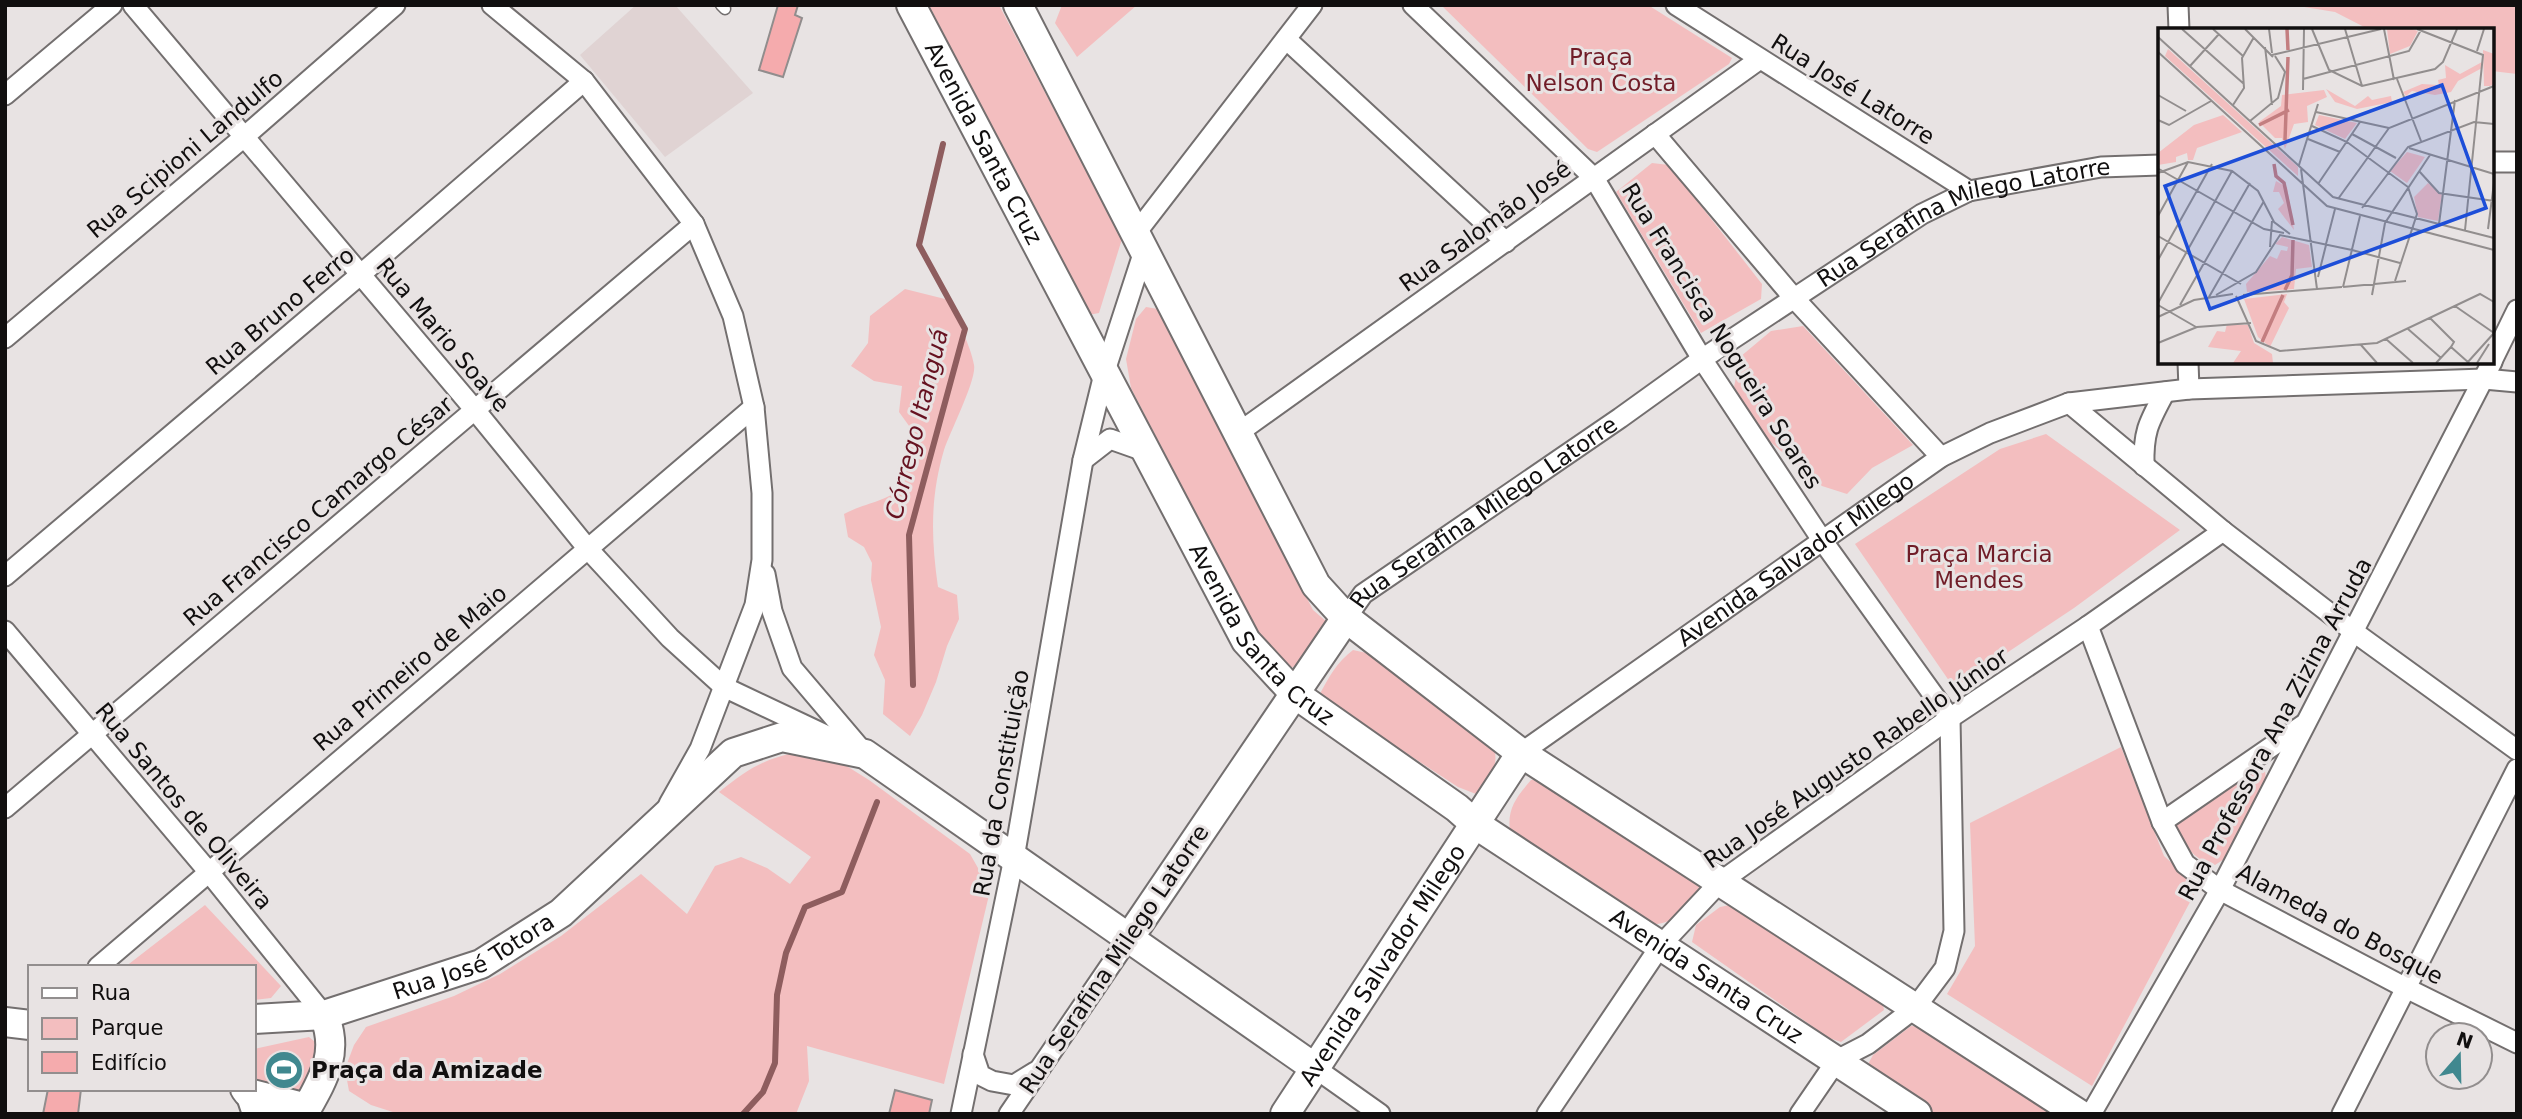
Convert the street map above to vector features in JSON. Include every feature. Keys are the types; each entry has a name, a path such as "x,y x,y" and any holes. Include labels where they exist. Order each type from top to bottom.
{"main road":[{"name":"Avenida Santa Cruz","path":"911,5 1246,641 1294,694 1457,808 1475,824 1917,1114"},
{"path":"1018,5 1316,585 1346,618 1521,753 2079,1114"},
{"name":"Rua Serafina Milego Latorre","path":"1129,938 1346,618"},
{"name":"Rua José Totora","path":"256,1019 324,1015 481,964 561,913 733,753 782,737 865,754"},
{"name":"Avenida Salvador Milego","path":"1284,1114 1521,753"},
{"path":"865,754 1315,1068"},
{"path":"249,1099 313,1112 326,1075 331,1046 331,1031 324,1015 256,1036"},
{"path":"5,1022 28,1025"}],"street":[{"path":"5,95 112,5"},
{"name":"Rua Mario Soave","path":"133,5 475,410 588,549 670,638 724,687 865,754"},
{"name":"Rua Scipioni Landulfo","path":"5,338 244,137 395,5"},
{"path":"492,5 584,80 694,224 733,316 754,407 762,493 762,560 772,611 792,668 865,754"},
{"name":"Rua da Constituição","path":"961,1114 1014,858 1083,460 1140,242 1312,5"},
{"name":"Rua Francisca Nogueira Soares","path":"1413,5 1594,178 1702,359 1822,540 1950,718"},
{"name":"Rua José Latorre","path":"1676,5 1969,191"},
{"path":"2178,5 2179,28"},
{"path":"1286,39 1506,242"},
{"name":"Rua Salomão José","path":"1238,433 1760,59"},
{"name":"Rua Bruno Ferro","path":"5,576 360,275 584,80"},
{"path":"1656,134 1793,297 1941,457"},
{"path":"2494,162 2517,162"},
{"name":"Rua Serafina Milego Latorre","path":"1346,618 1363,594 1793,297 1922,214 1969,191 2101,167 2158,165"},
{"name":"Rua Francisco Camargo César","path":"5,808 694,224"},
{"name":"Rua Professora Ana Zizina Arruda","path":"2494,358 2517,310"},
{"path":"2188,364 2189,389"},
{"name":"Avenida Salvador Milego","path":"1521,753 1941,457 1990,433 2069,402 2189,389 2489,368 2517,382"},
{"name":"Rua Professora Ana Zizina Arruda","path":"2091,1114 2220,890 2489,368"},
{"path":"2144,466 2143,442 2165,392"},
{"path":"2069,402 2222,531 2354,632 2517,750"},
{"name":"Rua Primeiro de Maio","path":"99,965 754,407"},
{"path":"1083,460 1110,439 1144,451"},
{"name":"Rua José Augusto Rabello Júnior","path":"1547,1114 1661,945 1720,882 1950,718 2088,626 2222,531"},
{"name":"Rua José Totora","path":"658,822 700,749 755,605 762,560"},
{"name":"Alameda do Bosque","path":"2088,626 2162,822 2185,863 2220,890 2517,1043"},
{"name":"Rua Santos de Oliveira","path":"5,631 208,870 324,1015"},
{"path":"1800,1114 1838,1060 1868,1044 1915,1008 1945,968 1954,931 1950,718"},
{"path":"2162,822 2308,722"},
{"path":"2257,759 2274,766 2277,780"},
{"path":"2342,1114 2517,769"},
{"name":"Rua Serafina Milego Latorre","path":"1009,1114 1129,938"},
{"path":"973,1054 980,1075 992,1082 1014,1085 1040,1069"},
{"path":"1315,1068 1380,1114"}],"shaded area":[{"path":"636,5 675,5 753,93 665,157 580,55"}],"green space":[{"path":"929,5 999,5 1122,239 1099,313 1088,315"},
{"path":"1062,5 1137,5 1077,57 1055,23"},
{"name":"Praça Nelson Costa","path":"1441,5 1648,5 1732,58 1729,64 1597,152 1588,149"},
{"path":"2292,5 2517,5 2517,74 2494,71 2494,28 2366,28 2335,12"},
{"path":"1652,163 1669,165 1762,284 1761,299 1701,333 1616,192"},
{"path":"905,289 949,300 974,365 967,393 944,450 934,502 933,535 938,587 957,595 959,619 936,682 910,736 883,714 885,680 874,655 881,627 871,580 872,563 864,547 848,537 844,514 889,496 904,486 912,430 899,412 902,386 874,381 851,366 868,343 870,316"},
{"path":"1146,307 1158,309 1313,610 1327,622 1303,663 1288,669 1264,646 1131,388 1126,359 1136,319"},
{"path":"1803,326 1913,445 1872,468 1847,494 1822,486 1760,433 1734,387 1740,357 1771,331"},
{"name":"Praça Marcia Mendes","path":"2046,434 2180,530 2074,608 1954,688 1855,544 2000,449"},
{"path":"1353,650 1371,654 1491,740 1495,763 1476,794 1458,787 1319,696 1333,671"},
{"path":"2121,747 2164,856 2198,887 2092,1086 1947,994 1975,946 1970,823"},
{"path":"793,753 820,756 845,765 869,780 970,854 986,882 989,895 944,1084 807,1046 809,1081 796,1114 399,1114 371,1105 349,1091 345,1069 354,1045 366,1027 454,996 500,974 561,936 641,874 687,914 715,866 741,857 767,868 790,884 811,857 719,792 753,768"},
{"path":"2254,770 2265,771 2266,780 2226,858 2215,865 2200,859 2190,850 2173,824"},
{"path":"1551,779 1700,880 1695,897 1684,912 1668,921 1650,924 1510,832 1511,810 1521,792 1531,780"},
{"path":"1739,903 1881,995 1884,1010 1841,1042 1829,1038 1692,942 1696,925 1720,907"},
{"path":"205,905 281,986 271,998 256,1000 256,965 128,965"},
{"path":"1911,1026 1923,1027 2058,1114 1930,1114 1867,1066 1873,1055"},
{"name":"Praça da Amizade","path":"309,1037 320,1046 306,1089 298,1094 256,1081 256,1049"}],"building":[{"path":"778,5 798,5 795,15 802,18 783,77 759,70"},
{"path":"895,1090 932,1100 929,1114 889,1114"},
{"path":"48,1091 81,1091 78,1114 43,1114"}],"waterway":[{"name":"Córrego Itanguá","path":"913,685 909,535 965,329 919,245 943,144"},
{"name":"Córrego Itanguá","path":"743,1114 763,1092 775,1063 777,995 786,953 805,907 842,892 877,802"}],"place":[{"name":"Praça da Amizade","path":"284,1070"}]}
